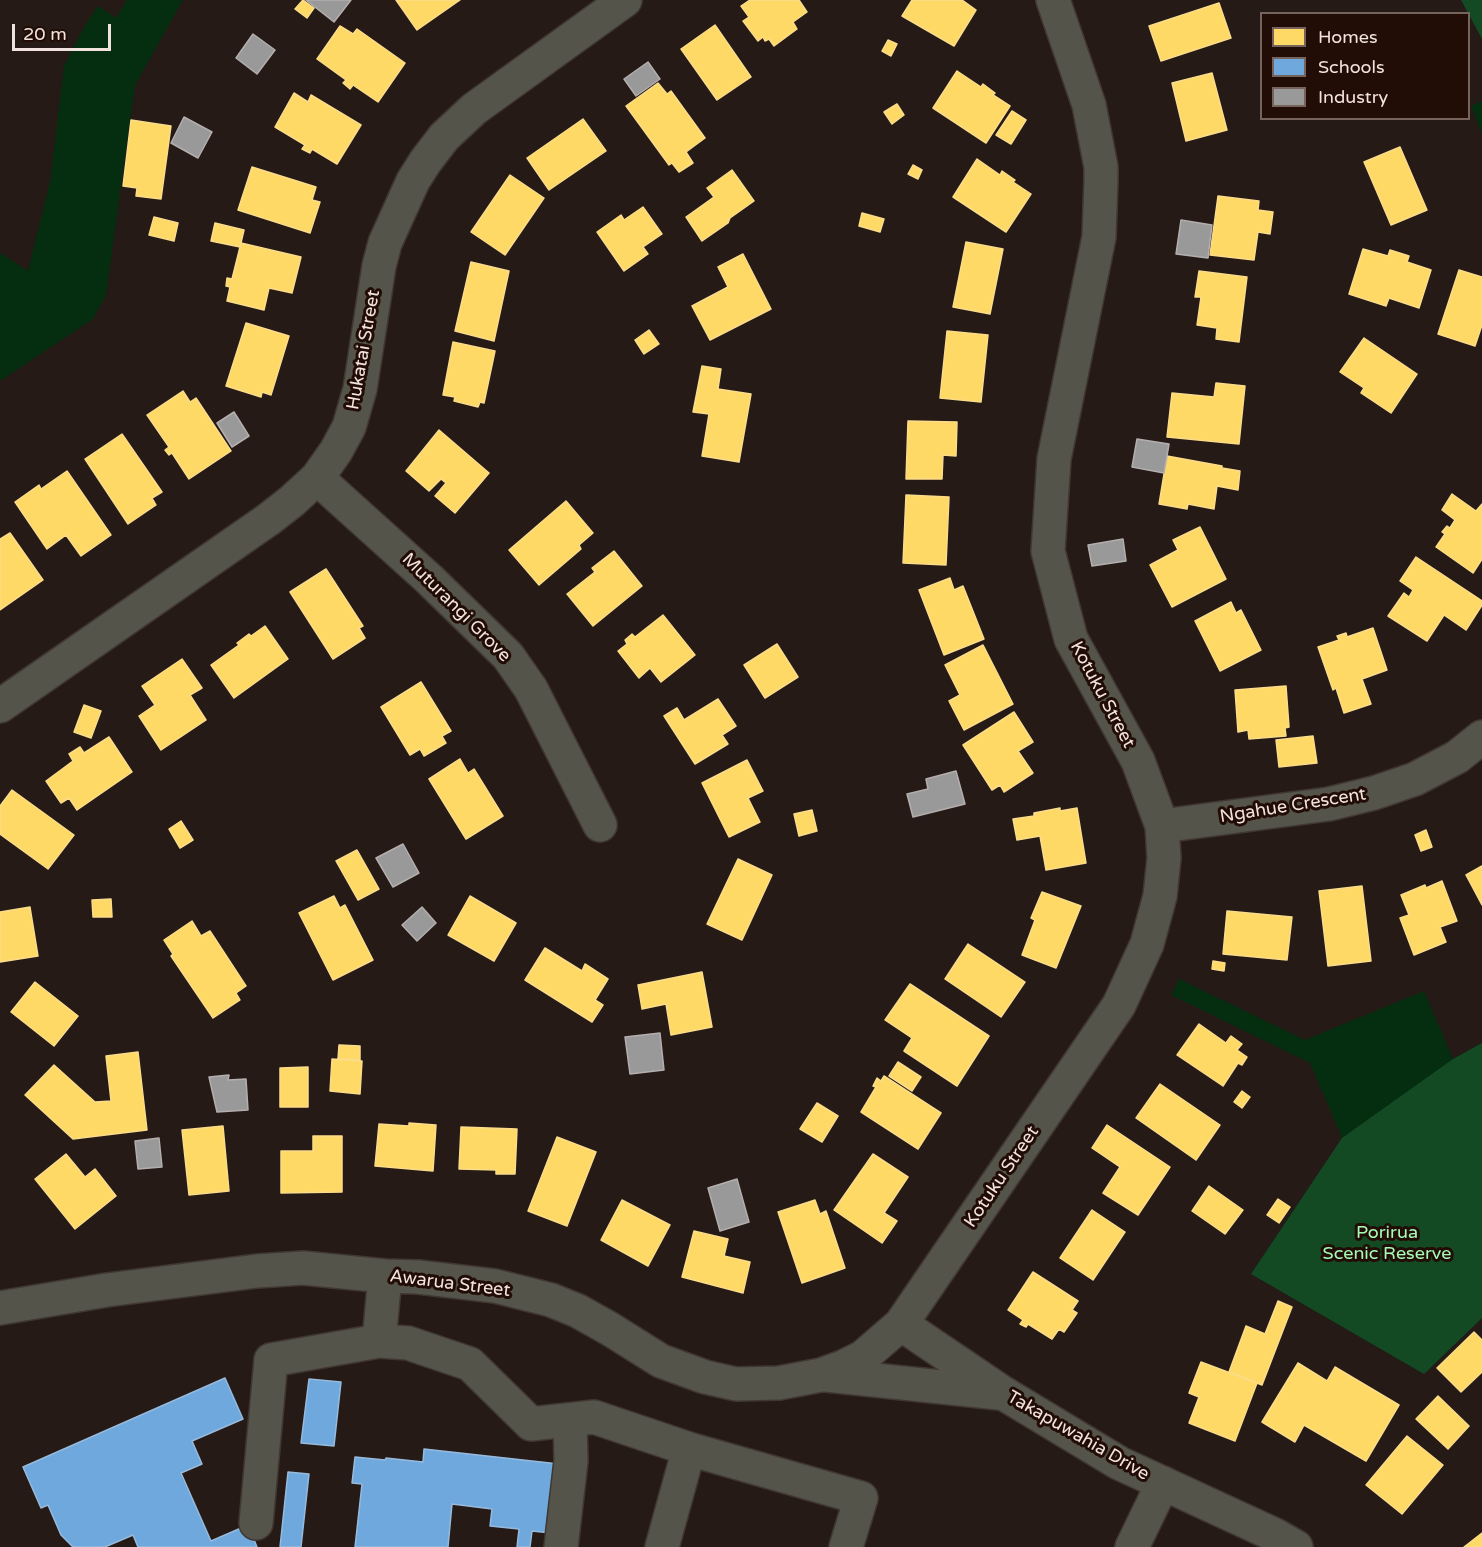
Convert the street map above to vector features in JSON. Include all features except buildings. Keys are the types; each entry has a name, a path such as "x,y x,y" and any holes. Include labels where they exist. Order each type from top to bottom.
{"street":[{"name":"Hukatai Street","path":"0,706 269,519 317,478 349,427 360,389 379,266 385,243 413,181 425,162 444,137 474,109 625,0"},
{"name":"Kotuku Street","path":"902,1324 1119,1005 1147,944 1161,896 1164,858 1162,826 1138,761 1071,639 1048,551 1054,459 1099,237 1101,180 1101,167 1089,105 1053,0"},
{"name":"Muturangi Grove","path":"317,478 429,579 508,656 531,689 600,825"},
{"name":"Ngahue Crescent","path":"1162,826 1329,804 1374,793 1415,779 1457,757 1482,737"},
{"name":"Awarua Street","path":"0,1308 107,1290 257,1271 303,1268 418,1277 495,1286 551,1300 578,1311 661,1361 705,1377 736,1384 779,1383 821,1375 863,1357 902,1324"},
{"path":"379,1341 385,1276"},
{"name":"Takapuwahia Drive","path":"902,1324 1003,1394 1119,1463 1275,1535 1296,1547"},
{"path":"256,1523 271,1360 379,1341 408,1343 470,1364 531,1424 594,1417 689,1449 861,1498 846,1547"},
{"path":"821,1375 1003,1394"},
{"path":"561,1547 571,1461 570,1420"},
{"path":"662,1547 689,1449"},
{"path":"1132,1547 1163,1484"}],"green space":[{"path":"127,0 183,0 135,85 106,295 93,319 0,381 0,253 28,271 50,182 64,66 84,27 98,6 116,18"},
{"path":"1461,0 1482,0 1482,39 1470,17 1470,12 1467,12"},
{"path":"1482,101 1482,133 1471,106"},
{"name":"Porirua Scenic Reserve","path":"1179,979 1305,1040 1424,991 1453,1059 1482,1043 1482,1318 1424,1374 1251,1274 1342,1138 1310,1063 1171,995"},
{"name":"Porirua Scenic Reserve","path":"1482,1043 1482,1318 1424,1374 1251,1274 1342,1138 1453,1059"}]}
